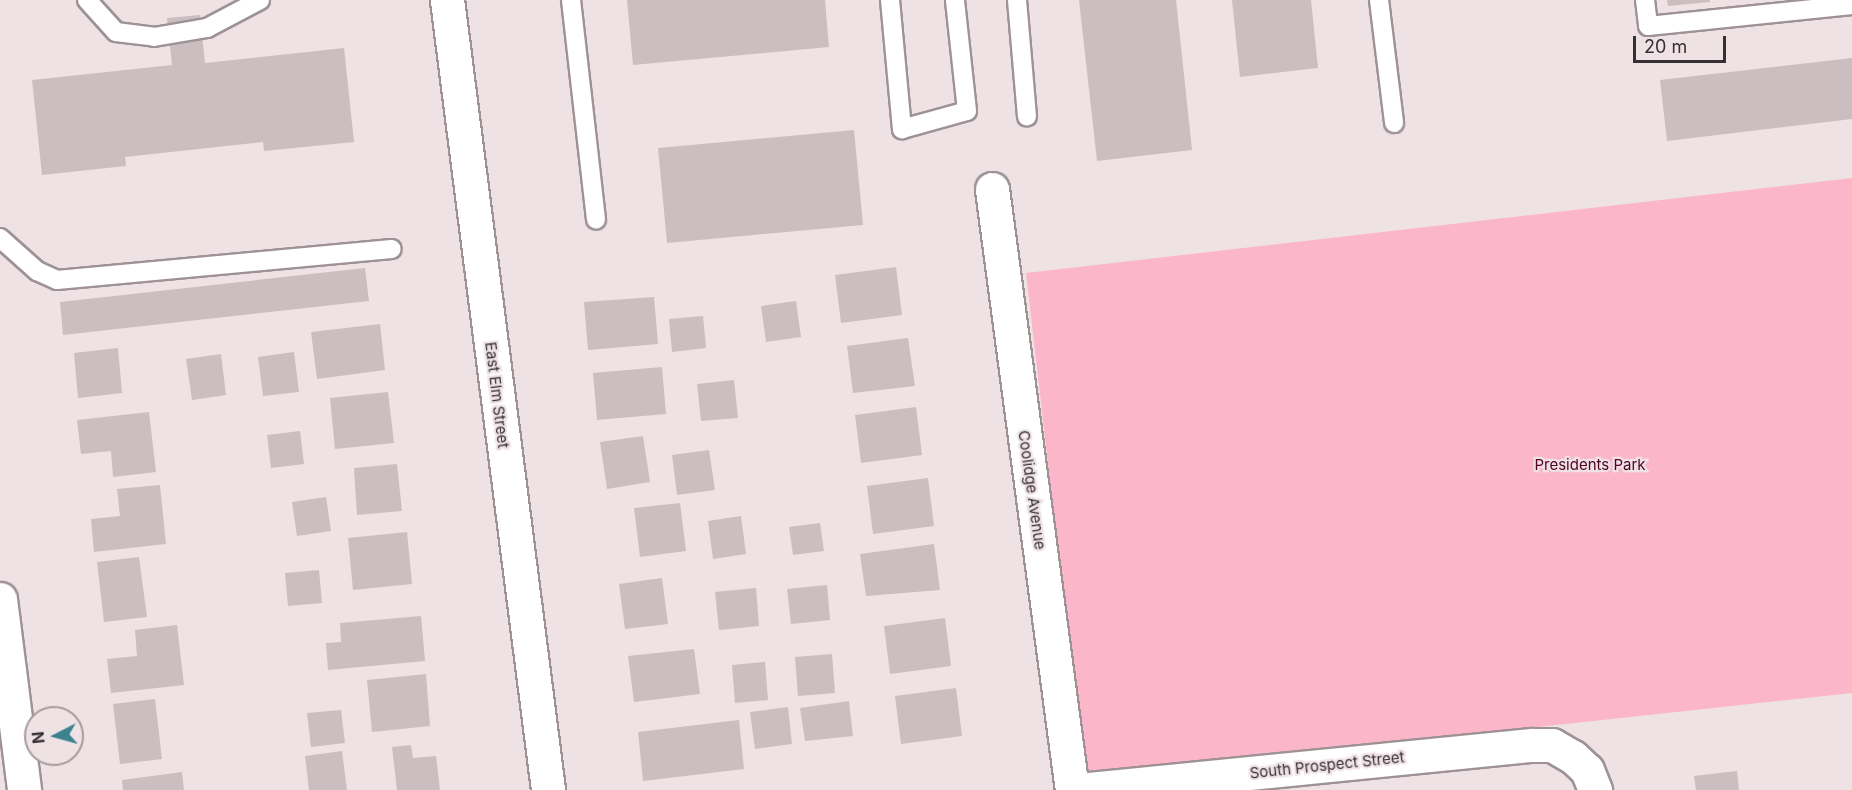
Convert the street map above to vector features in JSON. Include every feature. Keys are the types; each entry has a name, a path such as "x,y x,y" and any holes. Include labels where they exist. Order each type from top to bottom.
{"street":[{"name":"East Elm Street","path":"447,0 548,790"},
{"name":"Coolidge Avenue","path":"992,189 1072,790"},
{"path":"0,599 24,790"},
{"name":"South Prospect Street","path":"1079,790 1532,745 1552,745 1573,757 1587,770 1595,790"}],"lane":[{"path":"87,0 116,32 154,37 207,28 260,0"},
{"path":"571,0 596,220"},
{"path":"890,0 902,129 967,111 955,0"},
{"path":"1017,0 1027,117"},
{"path":"1379,0 1394,123"},
{"path":"1645,0 1648,26 1852,6"},
{"path":"0,238 37,271 57,280 392,249"}],"green space":[{"name":"Presidents Park","path":"1852,178 1852,693 1084,776 1026,273"}],"building":[{"path":"627,0 825,0 829,47 633,65"},
{"path":"1079,0 1176,0 1192,150 1097,161"},
{"path":"1232,0 1311,0 1318,68 1240,77"},
{"path":"1667,0 1710,0 1710,2 1668,6"},
{"path":"200,15 205,63 344,48 354,142 264,151 263,142 125,157 126,166 42,175 32,80 172,65 167,18"},
{"path":"1852,58 1852,119 1667,141 1660,80"},
{"path":"854,130 863,225 667,243 658,148"},
{"path":"896,267 902,315 841,323 835,275"},
{"path":"365,268 369,301 63,335 60,302"},
{"path":"654,297 658,344 588,350 584,302"},
{"path":"796,301 801,337 766,342 761,306"},
{"path":"703,316 706,348 672,352 669,319"},
{"path":"380,324 385,370 317,379 311,332"},
{"path":"908,338 915,386 853,393 847,346"},
{"path":"118,348 122,393 78,398 74,353"},
{"path":"294,352 299,392 263,396 258,357"},
{"path":"221,354 226,395 192,400 186,359"},
{"path":"662,367 666,414 597,420 593,373"},
{"path":"734,380 738,418 701,421 697,384"},
{"path":"388,392 394,443 335,449 330,398"},
{"path":"916,407 922,455 861,463 855,415"},
{"path":"149,412 156,472 113,477 111,451 81,454 77,420"},
{"path":"300,431 304,464 271,468 267,435"},
{"path":"643,436 650,482 607,489 600,442"},
{"path":"709,450 715,490 677,495 672,455"},
{"path":"397,464 402,511 357,515 354,468"},
{"path":"928,478 934,526 873,534 867,486"},
{"path":"160,485 166,544 94,552 91,519 120,516 117,489"},
{"path":"326,497 331,531 297,536 292,502"},
{"path":"680,503 686,551 640,557 634,508"},
{"path":"741,516 746,554 713,559 708,521"},
{"path":"820,523 824,551 793,555 789,527"},
{"path":"407,532 412,584 353,590 348,538"},
{"path":"934,544 940,590 866,596 860,554"},
{"path":"139,557 147,617 104,622 97,562"},
{"path":"319,570 322,603 288,606 285,573"},
{"path":"662,578 668,624 625,629 619,584"},
{"path":"827,585 830,620 791,624 787,589"},
{"path":"756,588 759,626 719,630 715,592"},
{"path":"421,616 425,661 328,670 326,643 341,642 340,623"},
{"path":"945,618 951,666 890,674 884,626"},
{"path":"177,625 184,685 111,693 107,659 137,656 135,630"},
{"path":"694,649 700,694 634,702 628,656"},
{"path":"832,654 835,693 798,696 795,657"},
{"path":"765,662 768,700 735,703 732,665"},
{"path":"426,674 430,726 372,732 367,680"},
{"path":"956,688 962,736 901,744 895,696"},
{"path":"155,699 162,759 120,764 113,704"},
{"path":"849,701 853,736 805,741 800,708"},
{"path":"788,707 792,744 755,749 750,712"},
{"path":"341,710 345,743 311,747 307,713"},
{"path":"739,720 744,769 643,781 638,732"},
{"path":"411,745 413,758 436,756 440,790 397,790 392,747"},
{"path":"342,751 347,790 309,790 305,756"},
{"path":"1737,771 1739,790 1696,790 1694,776"},
{"path":"182,772 184,790 123,790 122,780"}]}
